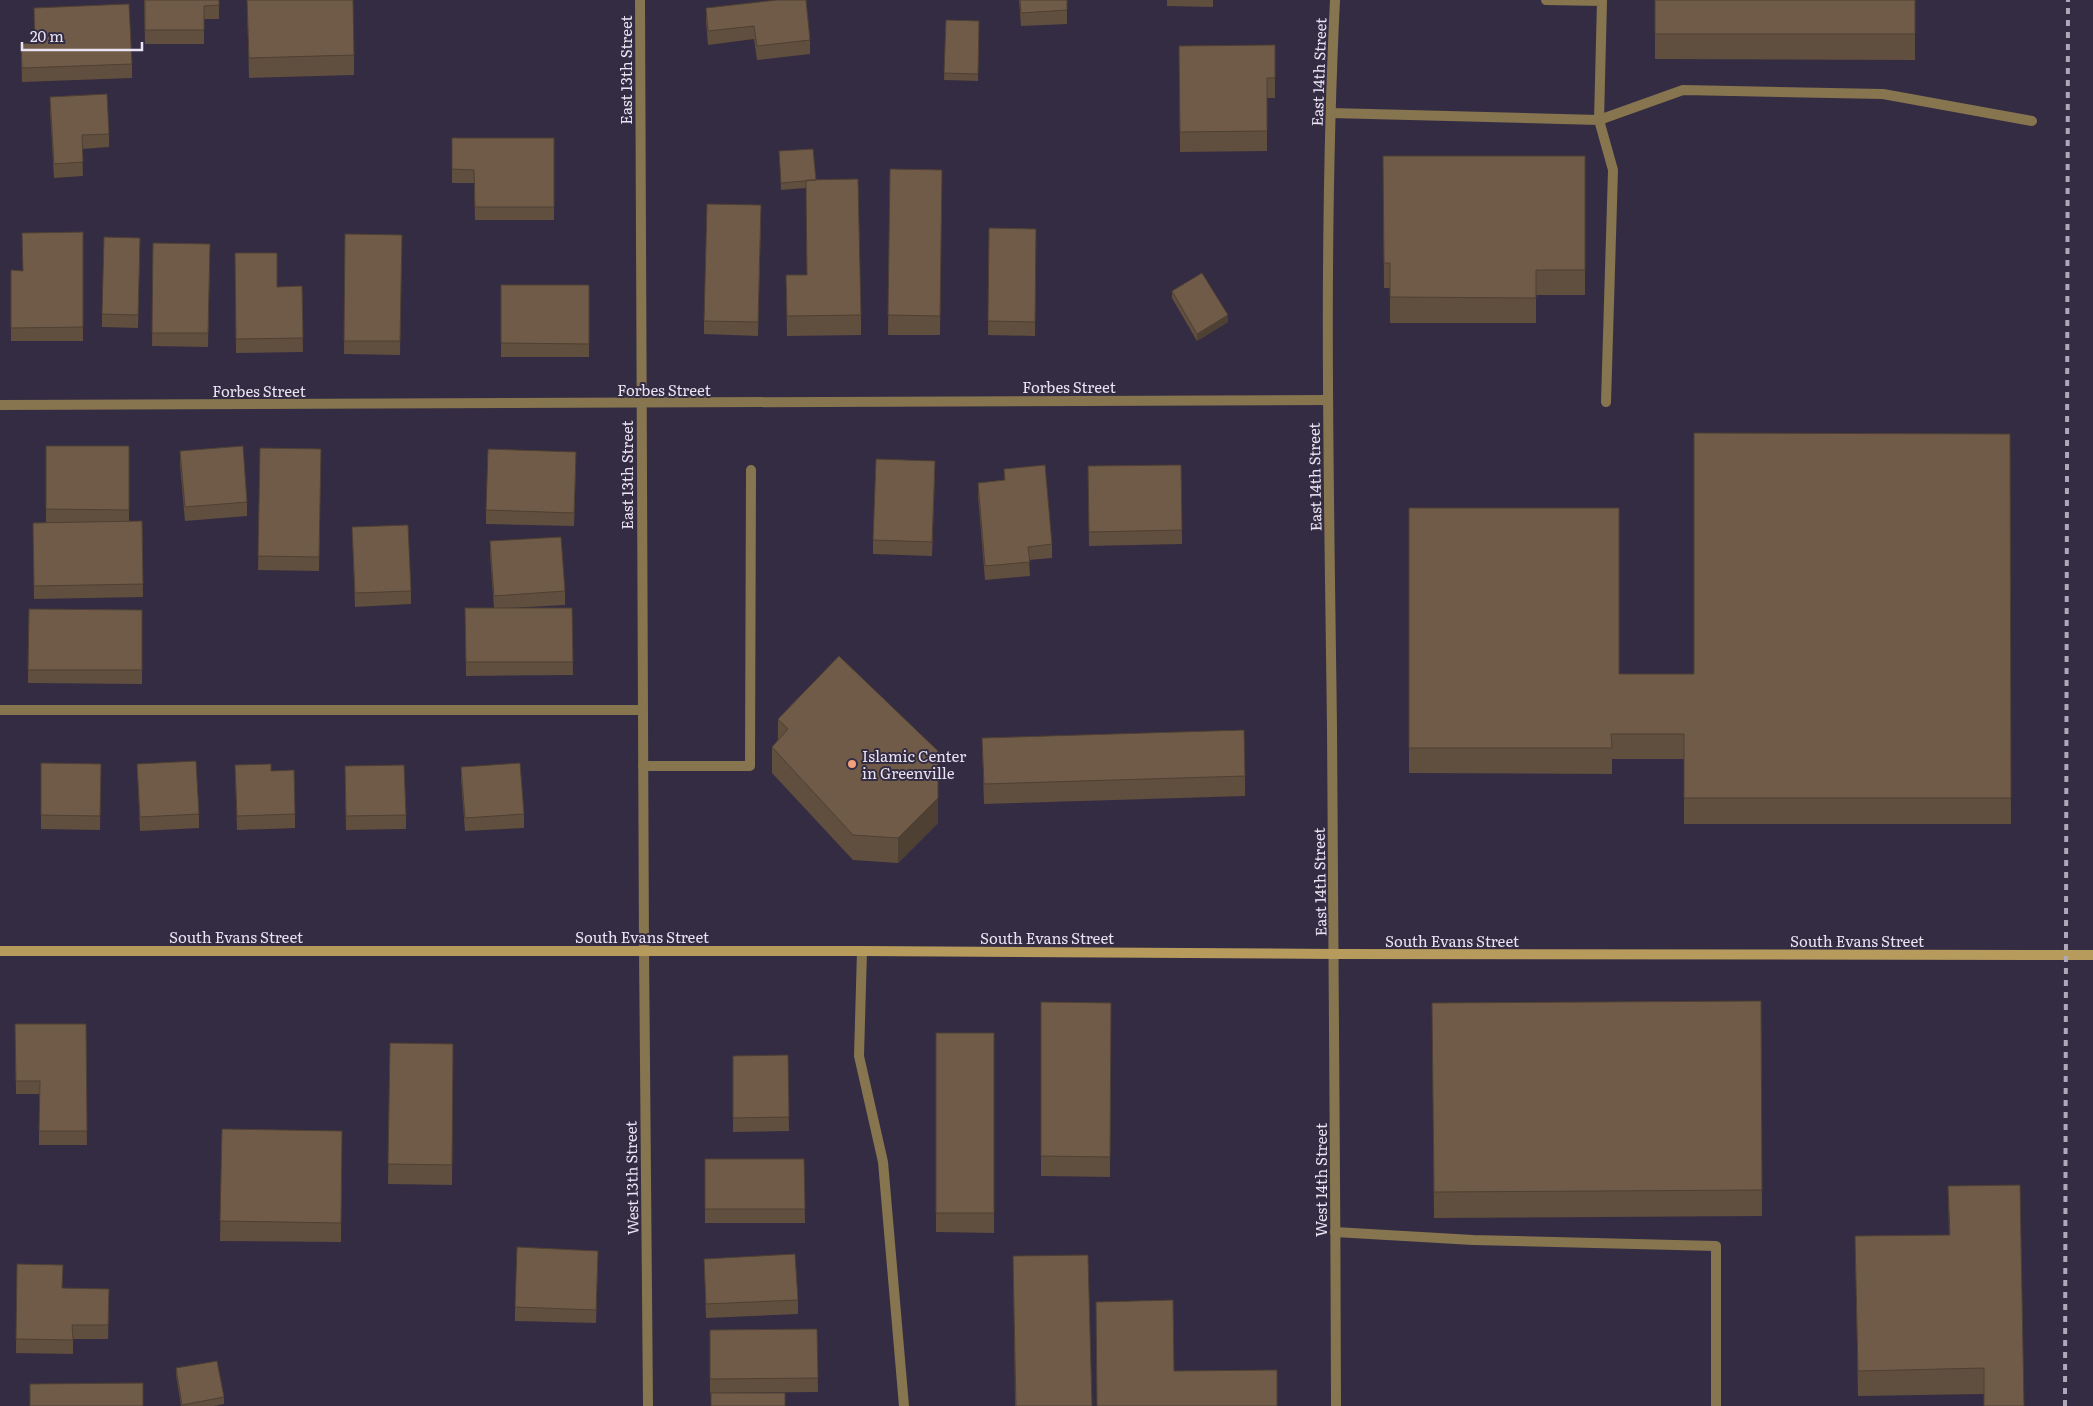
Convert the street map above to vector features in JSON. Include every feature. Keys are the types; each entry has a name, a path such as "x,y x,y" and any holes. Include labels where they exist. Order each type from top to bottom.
{"main road":[{"name":"South Evans Street","path":"0,951 862,950 1335,954 2093,955"}],"street":[{"name":"East 13th Street","path":"640,0 644,950"},
{"name":"East 14th Street","path":"1335,0 1331,113 1328,400 1335,954"},
{"path":"1546,0 1602,1 1599,120 1613,170 1606,402"},
{"path":"1331,113 1599,120 1682,90 1882,94 2032,121"},
{"name":"Forbes Street","path":"0,406 1328,400"},
{"path":"643,766 750,766 751,470"},
{"path":"0,710 643,710"},
{"name":"West 13th Street","path":"644,950 648,1406"},
{"path":"862,950 859,1056 883,1162 904,1406"},
{"name":"West 14th Street","path":"1335,954 1336,1406"},
{"path":"1335,1232 1473,1240 1716,1246 1716,1406"}],"building":[{"path":"145,0 219,0 219,5 204,6 204,30 145,30"},
{"path":"247,0 353,0 354,55 249,58"},
{"path":"777,0 806,0 810,40 757,46 754,26 708,31 706,8"},
{"path":"1020,0 1067,0 1067,10 1021,13"},
{"path":"1655,0 1915,0 1915,34 1655,34"},
{"path":"129,4 132,64 22,68 21,44 35,43 34,8"},
{"path":"946,20 979,21 978,74 944,73"},
{"path":"1275,45 1275,78 1267,78 1267,131 1180,132 1179,46"},
{"path":"107,94 109,134 82,135 83,162 54,164 50,97"},
{"path":"452,138 554,138 554,207 475,207 474,170 452,169"},
{"path":"813,149 816,180 781,183 779,151"},
{"path":"1383,156 1585,156 1585,270 1536,270 1536,298 1390,297 1390,263 1384,263"},
{"path":"890,169 942,170 940,316 888,315"},
{"path":"858,179 861,315 787,316 786,275 807,275 806,180"},
{"path":"707,204 761,205 758,322 704,321"},
{"path":"989,228 1036,229 1035,322 988,321"},
{"path":"83,232 83,327 11,328 11,270 23,271 22,233"},
{"path":"345,234 402,235 400,341 344,341"},
{"path":"104,237 140,238 138,315 102,314"},
{"path":"153,243 210,244 208,333 152,333"},
{"path":"235,253 277,253 277,287 302,286 303,338 236,339"},
{"path":"1202,273 1228,315 1197,334 1172,291"},
{"path":"501,285 589,285 589,344 501,343"},
{"path":"1694,433 2010,434 2011,798 1684,798 1684,734 1611,734 1612,748 1409,748 1409,508 1619,508 1619,674 1694,674"},
{"path":"46,446 129,446 129,510 46,509"},
{"path":"243,446 247,502 185,507 180,451"},
{"path":"260,448 321,449 319,557 258,556"},
{"path":"488,449 576,452 574,513 486,510"},
{"path":"876,459 935,461 932,542 873,540"},
{"path":"1045,465 1052,544 1028,547 1030,562 985,566 978,483 1005,480 1004,469"},
{"path":"1181,465 1182,530 1089,532 1088,466"},
{"path":"142,521 143,584 34,586 33,523"},
{"path":"408,525 411,591 355,593 352,527"},
{"path":"561,537 565,591 494,596 490,541"},
{"path":"465,608 572,608 573,662 466,662"},
{"path":"29,609 142,610 142,670 28,670"},
{"name":"Islamic Center in Greenville","path":"839,656 938,751 938,798 898,838 853,835 772,747 788,729 778,719"},
{"path":"1244,730 1245,776 984,784 982,738"},
{"path":"196,761 199,814 140,817 137,764"},
{"path":"41,763 101,764 100,816 41,815"},
{"path":"520,763 524,814 465,818 461,767"},
{"path":"271,764 271,771 294,770 295,814 237,816 235,765"},
{"path":"404,765 406,815 346,816 345,766"},
{"path":"1761,1001 1762,1190 1434,1192 1432,1003"},
{"path":"1041,1002 1111,1003 1110,1157 1041,1156"},
{"path":"15,1024 86,1024 87,1131 39,1131 40,1081 16,1081"},
{"path":"936,1033 994,1033 994,1213 936,1213"},
{"path":"390,1043 453,1044 452,1165 388,1164"},
{"path":"788,1055 789,1117 733,1118 733,1056"},
{"path":"222,1129 342,1131 341,1223 220,1221"},
{"path":"705,1159 804,1159 805,1209 705,1209"},
{"path":"2020,1185 2024,1406 1984,1406 1984,1368 1858,1371 1855,1236 1950,1235 1948,1186"},
{"path":"517,1247 598,1251 596,1310 515,1307"},
{"path":"795,1254 798,1300 706,1304 704,1259"},
{"path":"1088,1255 1092,1406 1016,1406 1013,1256"},
{"path":"17,1264 63,1265 62,1288 109,1289 108,1325 72,1325 73,1340 16,1339"},
{"path":"1173,1300 1174,1371 1277,1370 1277,1406 1097,1406 1096,1302"},
{"path":"817,1329 818,1378 710,1379 710,1330"},
{"path":"217,1361 224,1397 182,1405 176,1368"},
{"path":"143,1383 143,1406 30,1406 30,1384"},
{"path":"711,1393 785,1393 785,1406 711,1406"}],"railway":[{"path":"2065,1406 2068,0"}],"place":[{"name":"Islamic Center in Greenville","path":"852,764"}]}
